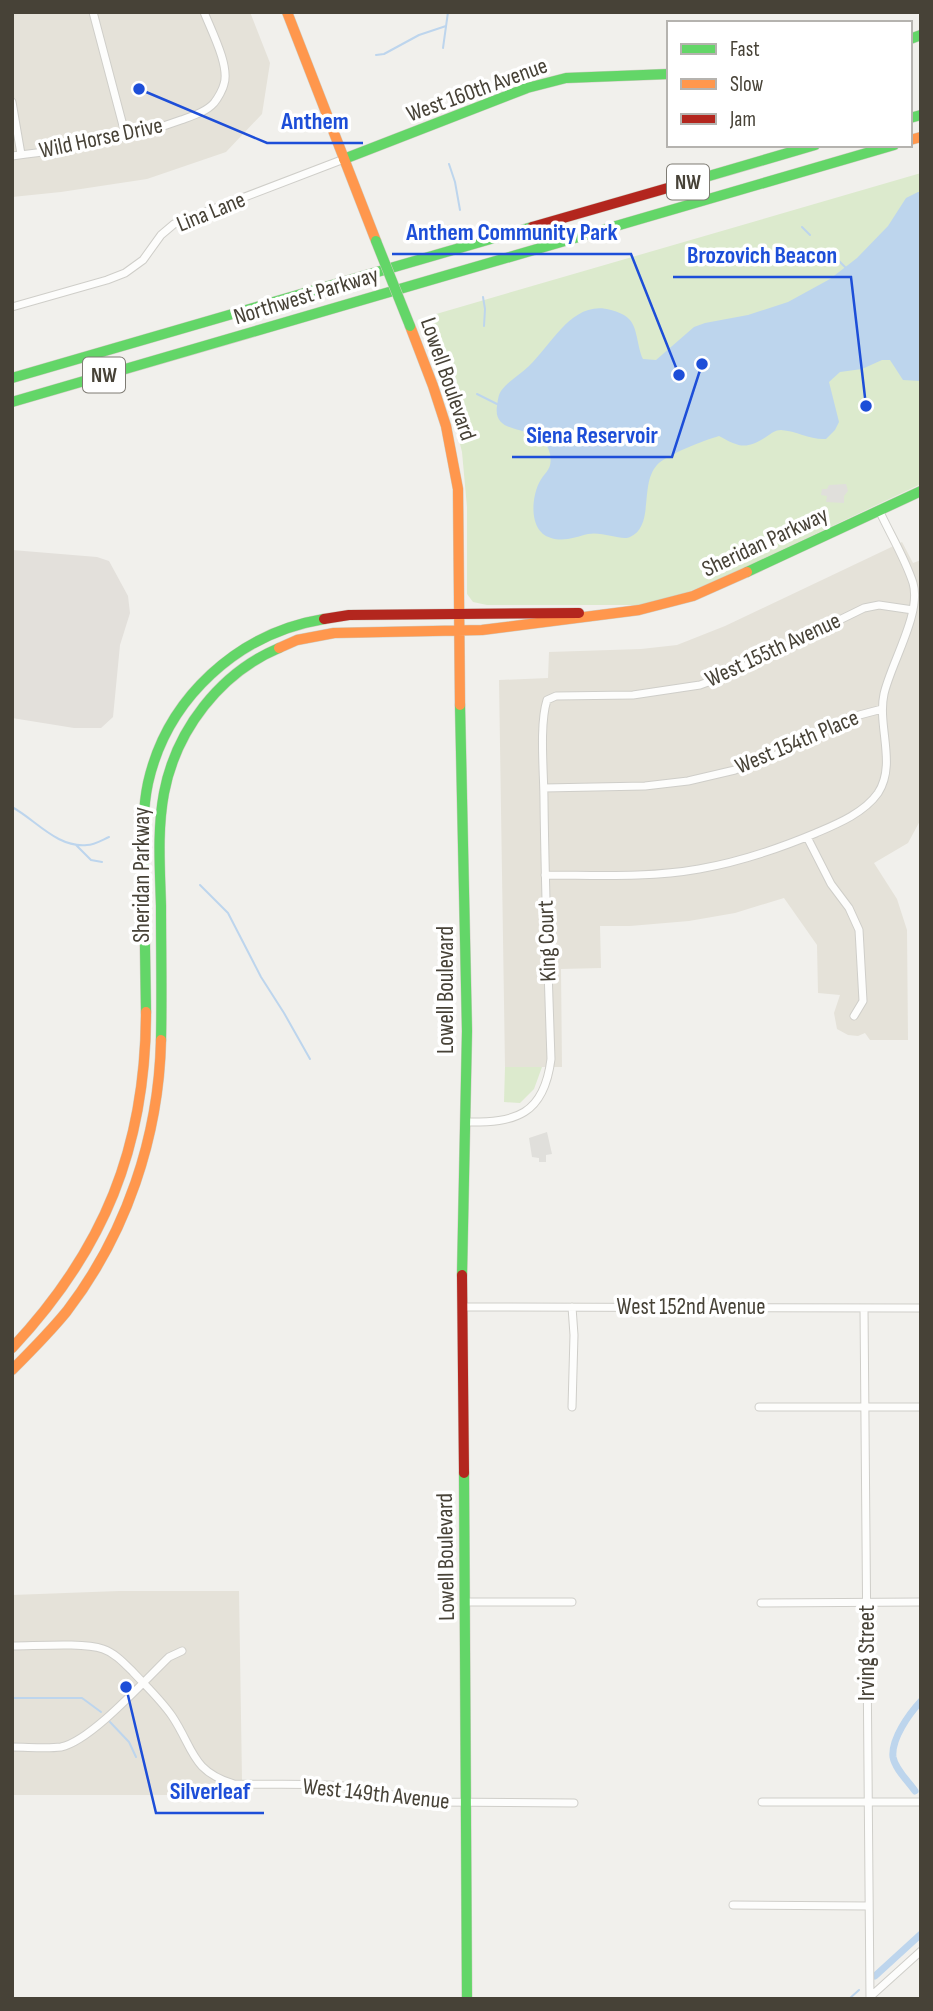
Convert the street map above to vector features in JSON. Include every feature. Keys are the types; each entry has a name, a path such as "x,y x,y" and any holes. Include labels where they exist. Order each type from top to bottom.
{"main road":[{"name":"Lowell Boulevard","path":"287,12 440,406 455,461 458,489 460,756 466,938 465,1122 461,1233 467,1999"},
{"name":"West 160th Avenue","path":"344,159 527,88 552,81 590,76 667,74"},
{"name":"Northwest Parkway","path":"12,378 808,147"},
{"name":"Northwest Parkway","path":"12,402 887,147"},
{"name":"Sheridan Parkway","path":"12,1370 55,1325 90,1277 116,1232 145,1153 161,1058 161,804 172,759 188,727 209,698 235,673 265,654 299,640 322,635 346,632 482,630 660,606 694,597 921,491"},
{"name":"Sheridan Parkway","path":"12,1348 43,1314 83,1257 105,1216 131,1144 141,1094 146,1038 145,801 153,764 173,720 188,698 219,665 253,642 287,627 312,620 333,617 621,612"}],"street":[{"path":"93,12 126,137"},
{"name":"Wild Horse Drive","path":"17,155 92,145 126,137 202,112 214,103 224,85 226,75 204,12"},
{"path":"12,102 17,155"},
{"name":"Lina Lane","path":"12,307 125,273 143,260 161,235 174,225 344,159"},
{"path":"545,875 650,874 698,869 751,857 807,837 848,818 878,793 885,775 882,709 887,680 915,600 914,585 879,510"},
{"name":"West 155th Avenue","path":"547,700 556,696 633,695 700,685 727,675 864,608 879,605 913,610"},
{"name":"King Court","path":"465,1122 495,1122 525,1112 544,1091 551,1059 544,788 544,718 547,700"},
{"name":"West 154th Place","path":"544,788 645,786 711,776 781,753 852,717 882,709"},
{"path":"807,837 859,930 863,1001 854,1016"},
{"name":"West 152nd Avenue","path":"462,1307 921,1308"},
{"path":"572,1307 572,1407"},
{"name":"Irving Street","path":"864,1308 870,1998"},
{"path":"759,1407 921,1407"},
{"path":"465,1602 572,1602"},
{"path":"761,1603 921,1602"},
{"name":"West 149th Avenue","path":"12,1646 107,1650 143,1682 173,1717 194,1758 209,1773 234,1784 343,1786 414,1800 575,1803"},
{"path":"12,1747 60,1747 82,1739 169,1657 182,1651"},
{"path":"762,1802 921,1802"},
{"path":"733,1905 869,1906"},
{"path":"870,1998 921,1951"}],"shaded area":[{"path":"12,12 250,12 270,63 262,114 226,152 147,179 12,197"},
{"path":"846,484 848,491 844,496 844,503 826,502 827,496 821,495 822,489 827,489 829,485"},
{"path":"902,542 913,563 921,560 921,819 908,843 874,863 897,899 907,930 908,1040 870,1040 865,1033 858,1036 848,1035 837,1029 834,1013 840,995 818,993 817,945 784,898 735,913 689,921 600,926 601,968 561,969 562,1067 505,1067 499,680 548,678 549,652 677,645 725,626"},
{"path":"12,550 97,557 109,561 128,596 130,613 120,645 113,717 101,728 74,728 12,718"},
{"path":"547,1132 552,1154 546,1155 546,1162 539,1162 539,1158 532,1157 529,1138"},
{"path":"119,1591 239,1591 242,1780 221,1795 12,1795 12,1595"}],"green space":[{"path":"921,173 921,484 718,580 673,598 643,605 487,605 473,602 467,594 467,507 462,452 419,319"},
{"path":"505,1067 542,1067 534,1089 520,1103 504,1102"}],"water":[{"path":"921,192 921,381 903,380 890,360 882,360 862,369 840,372 829,382 839,422 826,439 779,430 753,444 742,446 719,436 696,444 657,465 649,483 642,524 638,532 630,537 593,533 570,539 556,539 544,535 535,522 533,506 536,490 549,467 550,454 546,444 538,437 502,423 497,406 504,387 529,366 565,325 586,311 598,308 618,312 632,323 643,359 656,360 694,327 748,315 788,302 830,279 857,258 888,226 906,198"}],"waterway":[{"path":"443,48 448,12"},
{"path":"376,55 384,54 419,35 446,26"},
{"path":"449,164 460,210"},
{"path":"802,227 810,235"},
{"path":"838,260 845,267"},
{"path":"483,297 484,326"},
{"path":"477,394 497,404"},
{"path":"12,807 66,842 90,845 109,837"},
{"path":"76,845 91,860 102,862"},
{"path":"200,885 228,913 261,977 310,1059"},
{"path":"12,1698 82,1698 101,1712"},
{"path":"915,1791 896,1766 893,1750 902,1727 921,1701"},
{"path":"110,1722 129,1742 136,1757"},
{"path":"875,1976 921,1934"},
{"path":"849,1999 859,1990"}],"traffic: fast":[{"path":"912,38 921,35"},
{"path":"344,159 527,88 566,78 667,74"},
{"path":"912,117 921,115"},
{"path":"685,183 808,147"},
{"path":"12,402 887,147"},
{"path":"12,378 532,227"},
{"path":"376,241 410,326"},
{"path":"747,572 921,491"},
{"path":"146,1012 144,821 148,783 157,752 171,723 189,697 211,674 263,639 324,619"},
{"path":"161,1040 160,835 164,793 170,770 190,726 220,688 238,672 279,648"},
{"path":"460,705 467,1031 462,1275"},
{"path":"464,1473 467,1999"}],"traffic: slow":[{"path":"287,12 376,241"},
{"path":"912,139 921,137"},
{"path":"410,326 446,426 458,489 460,705"},
{"path":"279,648 297,640 334,633 482,630 639,610 693,596 747,572"},
{"path":"12,1348 72,1273 114,1194 128,1152 138,1108 146,1012"},
{"path":"12,1370 67,1311 88,1281 122,1217 146,1148 154,1112 161,1040"}],"traffic: jam":[{"path":"532,227 685,183"},
{"path":"324,619 349,615 579,613"},
{"path":"462,1275 464,1473"}],"place":[{"name":"Anthem","path":"139,89"},
{"name":"Siena Reservoir","path":"702,364"},
{"name":"Anthem Community Park","path":"679,375"},
{"name":"Brozovich Beacon","path":"866,406"},
{"name":"Silverleaf","path":"126,1687"}]}
